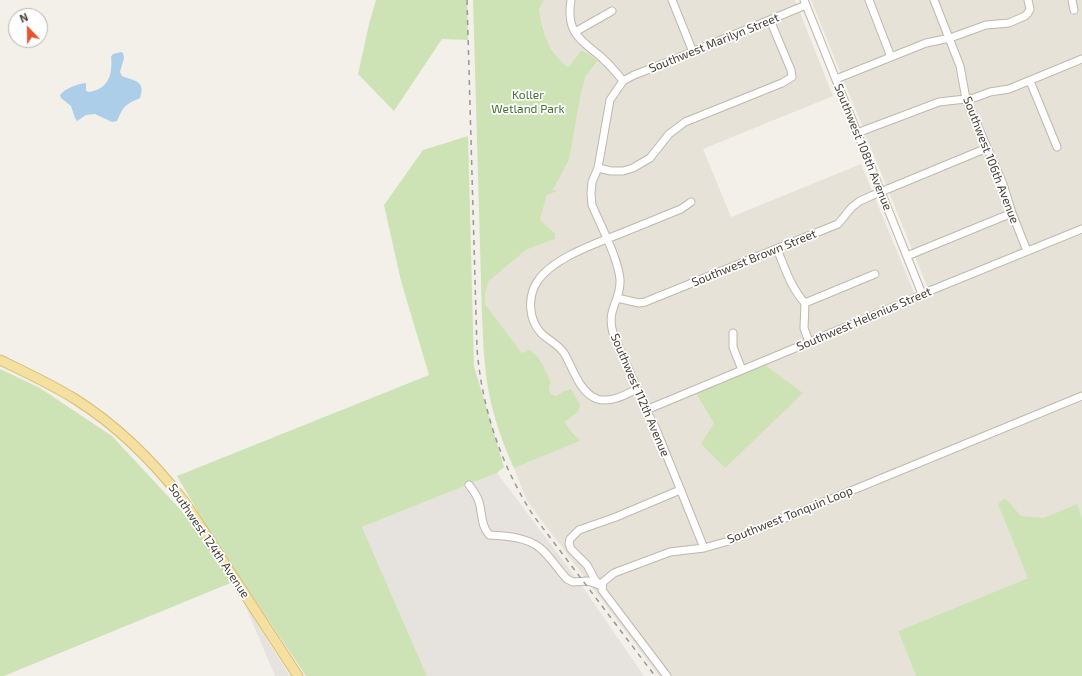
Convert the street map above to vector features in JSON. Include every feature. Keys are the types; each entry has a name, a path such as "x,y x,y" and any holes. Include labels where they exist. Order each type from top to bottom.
{"main road":[{"name":"Southwest 124th Avenue","path":"0,360 43,381 76,400 107,422 144,455 184,501 298,676"}],"street":[{"path":"571,0 569,17 571,26 580,40 600,56 623,81"},
{"path":"672,0 693,52"},
{"path":"869,0 891,57"},
{"name":"Southwest 106th Avenue","path":"934,0 960,66 966,99 1003,184 1012,214 1027,251"},
{"path":"836,80 926,43 950,38 986,25 1009,23 1025,16 1028,13 1030,9 1028,0"},
{"path":"1072,0 1074,10"},
{"name":"Southwest Marilyn Street","path":"623,81 634,75 770,20 805,3"},
{"name":"Southwest 108th Avenue","path":"805,3 922,294"},
{"path":"575,32 612,11"},
{"path":"598,168 611,171 623,171 633,168 650,158 669,134 684,122 782,83 792,77 791,70 770,20"},
{"path":"857,133 935,103 974,98 990,92 1004,91 1082,59"},
{"name":"Southwest 112th Avenue","path":"623,81 610,100 598,168 592,182 591,194 592,205 619,271 619,290 612,310 610,322 704,548"},
{"path":"1030,81 1057,147"},
{"name":"Southwest Brown Street","path":"617,298 639,303 645,302 778,249 838,224 852,207 860,201 987,148"},
{"path":"637,389 610,400 602,400 590,396 580,384 562,350 541,333 533,319 531,308 532,292 537,282 545,273 567,256 681,209 691,202"},
{"path":"907,256 1012,214"},
{"name":"Southwest Helenius Street","path":"646,410 922,294 1082,229"},
{"path":"778,249 792,286 805,303 804,328 809,342"},
{"path":"805,303 875,274"},
{"path":"733,333 733,347 742,370"},
{"name":"Southwest Tonquin Loop","path":"602,586 603,582 607,578 631,566 670,552 704,548 729,541 1082,396"},
{"path":"469,485 479,501 482,524 489,535 516,538 531,542 540,548 567,579 578,582 588,581 602,586"},
{"path":"667,676 605,594 602,586 595,580 587,565 571,549 569,544 570,539 579,530 616,517 680,490"}],"shaded area":[{"path":"544,0 795,0 833,96 703,149 731,217 861,164 918,302 931,296 811,0 1082,0 1082,556 898,631 916,676 659,676 527,501 514,468 579,441 565,422 578,412 562,392 556,396 551,394 549,389 551,382 533,352 522,353 485,304 485,294 489,281 526,250 555,239 555,233 540,220 547,195 553,190 569,160 581,94 586,76 598,62 583,50 568,67 556,56 547,42 539,10"},
{"path":"497,473 582,586 644,676 427,676 362,527"},
{"path":"245,605 290,676 275,676"}],"green space":[{"path":"376,0 467,0 468,40 442,39 394,111 358,74"},
{"name":"Koller Wetland Park","path":"473,0 544,0 539,10 545,35 555,54 568,67 582,50 598,61 586,76 581,94 569,160 553,190 557,191 547,195 540,220 555,233 555,239 526,250 489,281 485,294 485,304 522,353 529,350 533,352 545,369 551,382 549,389 551,394 556,396 571,389 580,405 578,412 565,422 580,441 514,468 495,418 486,378 484,359"},
{"path":"468,136 474,366 504,467 497,473 362,527 427,676 306,676 209,531 177,476 429,375 401,281 384,205 423,150"},
{"path":"765,365 803,393 725,468 701,444 714,423 696,393"},
{"path":"0,369 40,388 112,436 191,521 233,582 4,676 0,676"},
{"path":"1005,498 1021,516 1044,518 1077,504 1082,519 1082,676 916,676 898,631 1028,578 998,504"}],"water":[{"path":"123,53 124,58 120,72 122,76 138,82 142,88 140,98 126,106 121,112 117,121 112,122 95,114 86,115 77,121 71,106 61,98 60,95 68,88 75,85 86,83 86,90 88,92 95,91 105,85 110,75 111,57 113,54"}],"railway":[{"path":"467,0 477,349 483,393 488,415 511,476 533,515 655,676"}]}
